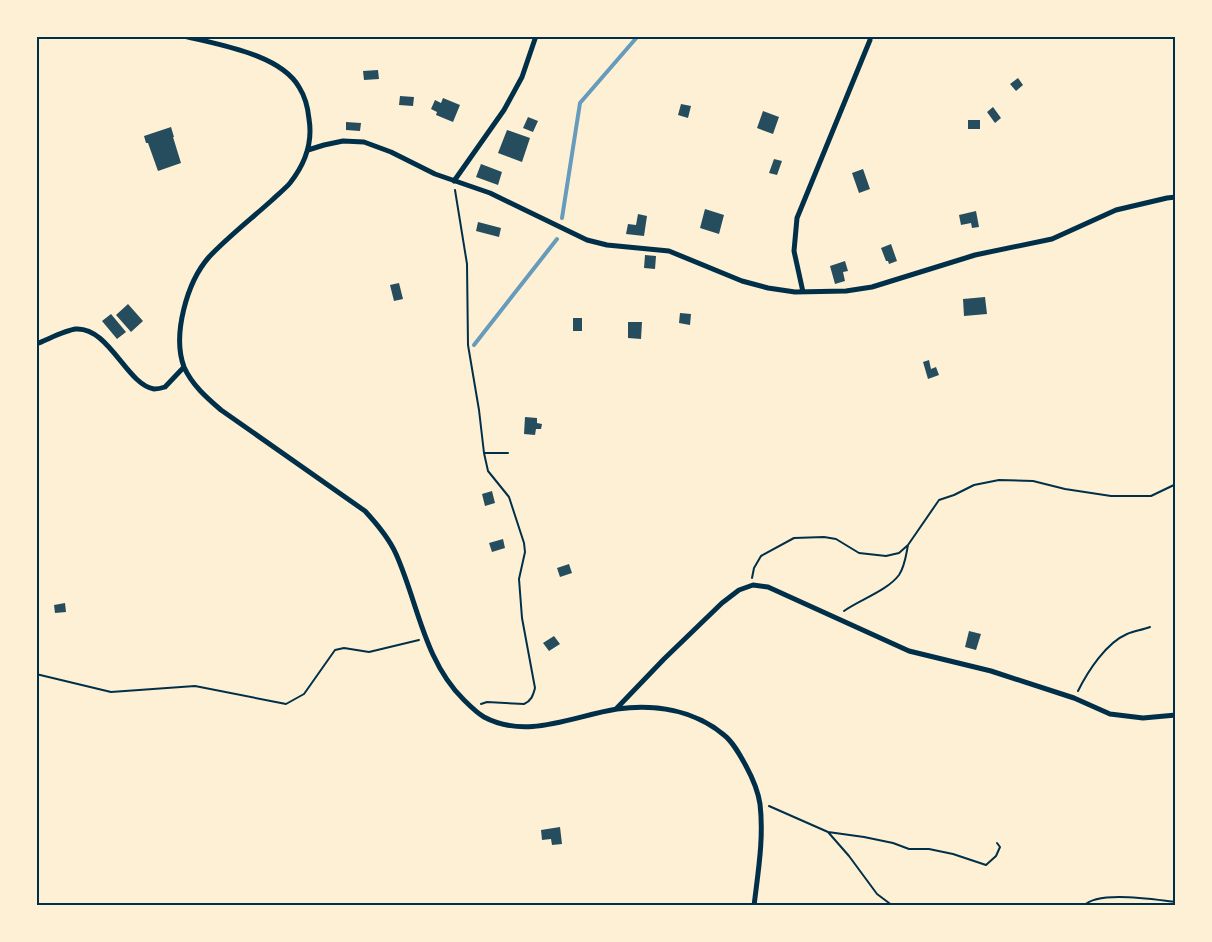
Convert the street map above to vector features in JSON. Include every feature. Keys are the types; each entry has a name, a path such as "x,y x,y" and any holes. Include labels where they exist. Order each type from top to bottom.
{"street":[{"path":"184,36 249,53 284,71 299,85 307,102 310,125 308,150 290,184 209,258 198,273 189,292 183,313 180,336 184,367 193,382 221,410 365,511 382,531 396,553 426,638 437,662 453,689 484,716 505,724 525,727 542,726 616,710 639,707 667,708 698,718 725,735 740,755 752,778 760,802 761,846 754,906"},
{"path":"454,181 504,110 522,77 536,36"},
{"path":"803,292 794,251 797,218 870,40"},
{"path":"308,150 343,141 364,142 391,152 435,174 490,193 570,233 595,243 669,251 742,281 768,288 803,292 846,291 872,287 975,255 1052,239 1116,210 1176,197"},
{"path":"36,344 74,329 86,329 97,335 142,383 154,389 166,387 184,367"},
{"path":"616,710 664,659 722,603 739,590 752,585 768,587 909,651 991,671 1074,698 1110,714 1143,718 1176,715"}],"path":[{"path":"454,181 467,264 468,345 484,453 488,471 509,497 524,543 525,552 519,579 522,618 535,688 529,702 524,704 488,702 472,707"},
{"path":"484,453 508,452"},
{"path":"752,585 754,568 761,556 794,538 824,537 836,539 859,553 886,556 899,553 908,545 939,500 954,495 974,484 999,480 1033,481 1065,489 1111,496 1152,496 1176,484"},
{"path":"836,618 847,609 873,596 898,576 903,566 908,545"},
{"path":"1074,698 1086,675 1101,654 1125,635 1150,627"},
{"path":"36,674 111,692 195,686 286,704 304,694 335,650 344,648 369,652 426,638"},
{"path":"760,802 828,832 893,843 909,849 953,854 986,865 996,856 1000,847 997,843"},
{"path":"828,832 849,856 877,894 893,906"},
{"path":"1084,906 1087,902 1108,896 1176,902"}],"building":[{"path":"378,70 379,79 364,80 363,71"},
{"path":"1018,78 1023,85 1016,91 1010,84"},
{"path":"400,96 414,97 413,106 399,105"},
{"path":"443,98 460,105 453,122 436,115 437,112 431,109 435,100 441,103"},
{"path":"681,104 691,106 688,118 678,115"},
{"path":"993,107 1001,118 995,123 987,112"},
{"path":"763,111 779,117 773,134 757,128"},
{"path":"528,117 538,121 533,132 523,128"},
{"path":"968,120 980,120 980,129 968,129"},
{"path":"346,122 361,123 360,131 346,130"},
{"path":"171,127 181,163 158,171 144,136"},
{"path":"507,130 530,138 522,162 498,153"},
{"path":"774,159 782,161 777,175 769,173"},
{"path":"481,164 502,172 498,185 476,177"},
{"path":"863,169 870,189 859,193 852,173"},
{"path":"705,209 724,215 719,234 700,228"},
{"path":"976,211 979,227 972,228 971,223 961,225 959,215"},
{"path":"638,214 647,216 644,236 626,234 628,224 636,225"},
{"path":"478,222 501,228 499,237 476,231"},
{"path":"891,244 897,261 889,264 881,248"},
{"path":"645,255 656,256 655,269 644,268"},
{"path":"845,261 848,271 843,272 845,281 835,284 830,266"},
{"path":"399,283 403,299 394,301 390,285"},
{"path":"985,297 987,314 964,316 963,299"},
{"path":"128,304 143,321 131,332 116,315"},
{"path":"680,313 691,314 690,325 679,323"},
{"path":"111,314 126,332 117,339 102,321"},
{"path":"573,318 582,318 582,331 573,331"},
{"path":"628,322 642,322 641,339 628,338"},
{"path":"929,360 931,369 936,367 939,375 928,379 923,362"},
{"path":"525,417 537,418 537,423 542,424 541,429 536,429 535,435 524,434"},
{"path":"492,491 495,503 485,506 482,494"},
{"path":"503,539 505,548 492,552 489,543"},
{"path":"569,564 572,573 560,577 557,568"},
{"path":"65,603 66,612 55,613 54,605"},
{"path":"969,631 981,634 976,650 965,647"},
{"path":"554,636 560,644 549,651 543,643"},
{"path":"560,827 562,844 552,845 551,839 542,840 541,830"}],"waterway":[{"path":"562,218 580,103 638,36"},
{"path":"474,345 557,239"}]}
